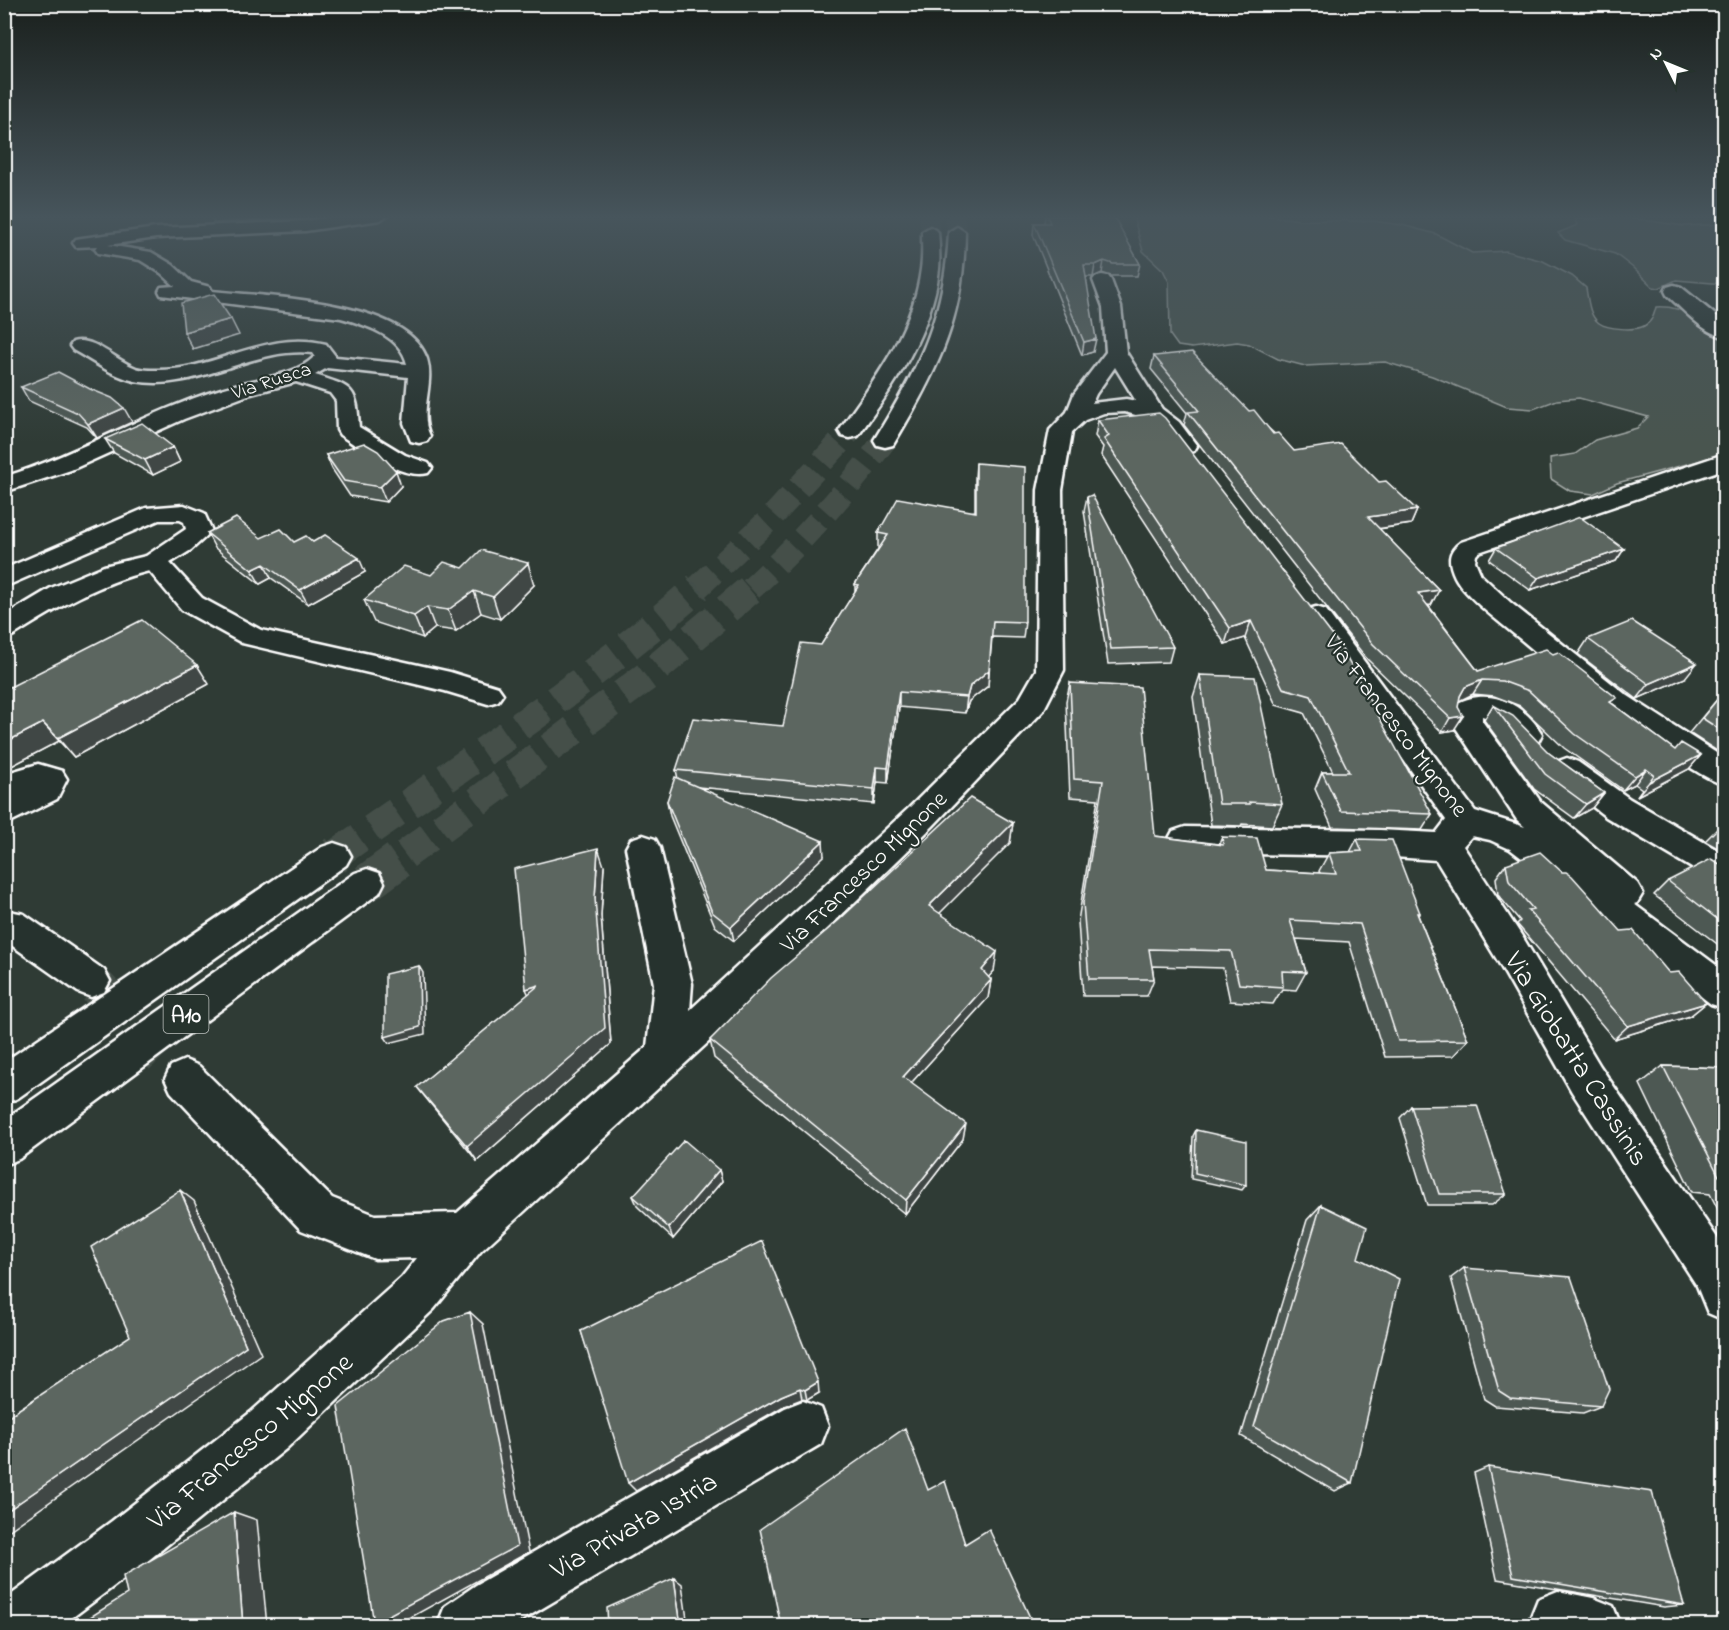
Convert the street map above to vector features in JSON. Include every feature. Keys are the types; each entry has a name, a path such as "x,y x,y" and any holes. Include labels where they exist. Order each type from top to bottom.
{"main road":[{"path":"169,291 316,308 361,316 382,326 404,341 415,354 418,381 414,425 419,436"},
{"path":"204,291 308,301 318,306 316,308"},
{"path":"850,431 883,386 909,339 923,291"},
{"path":"885,440 916,389 938,342 953,291"},
{"path":"1106,291 1112,307 1116,352 1154,413 1172,427 1204,471"},
{"path":"1674,291 1699,313 1725,331"},
{"name":"Via Rusca","path":"4,485 29,478 220,396 307,371 323,361 326,356 319,348 300,345 179,374 139,376 125,372 80,346"},
{"name":"Via Francesco Mignone","path":"15,1626 131,1540 269,1430 418,1293 465,1235 538,1167 666,1057 921,817 1032,704 1050,670 1050,489 1055,455 1061,430 1077,415 1085,394 1116,352"},
{"path":"323,361 387,370 417,371"},
{"path":"296,375 337,390 347,400 348,430 398,460 420,468"},
{"path":"1077,415 1101,406 1126,405 1154,413"},
{"path":"1725,461 1470,547 1462,552 1462,561 1469,578 1501,609 1614,701 1673,742 1725,773"},
{"path":"4,579 155,513 184,512 195,518 199,531 182,545 155,561 113,572 61,594 4,629"},
{"path":"155,561 192,604 252,637 450,682 488,694"},
{"name":"Via Francesco Mignone","path":"1300,595 1357,670 1455,835"},
{"path":"1668,950 1640,906 1529,811 1467,722 1467,711 1471,708 1486,706 1504,712 1550,757 1618,808 1725,870"},
{"path":"4,786 38,776 51,779 46,791 4,813"},
{"name":"Via Francesco Mignone","path":"1185,840 1380,843 1455,835 1492,826 1529,843 1552,863 1725,992"},
{"name":"Via Giobatta Cassinis","path":"1455,835 1512,951 1586,1079 1714,1272 1725,1297"},
{"path":"643,848 674,984 666,1057"},
{"name":"A10","path":"4,1085 334,856"},
{"name":"A10","path":"4,1145 368,883"},
{"path":"4,925 11,925 91,981"},
{"path":"185,1079 317,1214 375,1237 465,1235"},
{"name":"Via Privata Istria","path":"465,1626 495,1604 803,1426"}],"shaded area":[{"path":"1169,291 1586,291 1591,312 1596,320 1608,327 1621,329 1640,328 1647,324 1656,307 1674,308 1724,326 1724,449 1713,457 1617,483 1593,494 1570,491 1551,479 1550,458 1575,454 1595,440 1637,428 1648,417 1579,398 1557,400 1533,409 1507,407 1432,376 1385,362 1305,366 1278,359 1249,344 1237,342 1192,348 1178,346 1170,335"}],"building":[{"path":"1063,291 1088,291 1096,339 1084,342"},
{"path":"214,294 231,319 184,332 181,303"},
{"path":"1192,352 1249,411 1254,410 1273,434 1278,433 1294,451 1341,444 1379,482 1386,481 1417,510 1368,517 1439,590 1418,593 1478,671 1546,649 1553,654 1558,652 1617,698 1610,702 1675,750 1681,743 1701,755 1649,782 1654,775 1646,769 1635,776 1575,734 1529,691 1502,681 1482,680 1465,687 1458,707 1463,716 1450,718 1373,644 1188,412 1199,411 1154,356"},
{"path":"58,372 112,398 124,408 88,424 78,413 21,387"},
{"path":"1159,413 1339,644 1432,814 1341,811 1322,772 1349,772 1311,696 1283,688 1251,621 1230,628 1104,439 1109,436 1098,420"},
{"path":"142,423 173,447 145,460 105,439"},
{"path":"364,443 378,451 396,471 380,487 344,481 326,455"},
{"path":"976,463 1025,467 1025,622 993,621 989,670 970,686 967,697 899,692 888,768 877,767 874,789 676,770 693,718 783,726 801,643 821,645 859,585 855,584 888,535 878,533 898,498 976,512"},
{"path":"1092,495 1173,647 1111,649 1087,497"},
{"path":"1580,517 1624,549 1538,578 1496,548"},
{"path":"236,518 261,538 281,529 294,542 306,536 313,542 325,535 359,558 300,590 264,564 252,570 207,533"},
{"path":"481,550 528,563 493,597 474,591 448,610 427,607 414,616 364,600 404,566 431,575 444,562 463,568"},
{"path":"142,620 197,665 58,738 43,723 4,743 4,690"},
{"path":"1632,621 1697,663 1649,684 1588,639"},
{"path":"1200,675 1255,677 1282,804 1249,802 1250,804 1219,804"},
{"path":"1070,683 1140,687 1155,836 1223,845 1222,837 1257,838 1266,870 1336,874 1329,853 1362,851 1357,839 1392,840 1420,913 1417,913 1468,1040 1398,1041 1360,924 1290,920 1306,972 1282,971 1283,987 1239,984 1231,951 1149,949 1154,979 1089,979 1083,903 1103,781 1074,779"},
{"path":"1725,691 1725,733 1702,718"},
{"path":"1493,705 1513,716 1549,753 1604,793 1586,804 1545,774"},
{"path":"675,777 823,841 731,927 712,912 667,801"},
{"path":"970,798 1013,823 929,906 997,952 982,970 991,980 903,1077 966,1124 906,1200 710,1040 771,978 839,920"},
{"path":"1725,821 1725,829 1719,826"},
{"path":"598,848 595,898 605,1028 467,1146 417,1087 539,985 526,989 514,869"},
{"path":"1540,852 1562,872 1572,876 1621,931 1633,930 1669,973 1679,972 1706,1003 1628,1026 1528,910 1533,909 1509,881 1506,864"},
{"path":"1711,859 1725,867 1725,925 1668,881"},
{"path":"419,966 420,1027 385,1037 385,974"},
{"path":"1663,1066 1725,1068 1725,1176 1719,1176"},
{"path":"1477,1105 1506,1194 1439,1194 1411,1106"},
{"path":"1196,1130 1246,1141 1246,1185 1195,1173"},
{"path":"684,1140 719,1170 669,1228 633,1196"},
{"path":"180,1190 246,1346 4,1513 4,1419 130,1336 91,1247"},
{"path":"1321,1205 1367,1227 1358,1258 1399,1279 1352,1483 1254,1427"},
{"path":"762,1241 818,1382 805,1390 800,1388 781,1396 628,1483 581,1331"},
{"path":"1464,1268 1571,1277 1609,1389 1601,1406 1510,1398 1499,1391"},
{"path":"470,1312 517,1546 374,1623 338,1406 444,1321"},
{"path":"905,1428 928,1490 945,1481 965,1544 989,1529 1034,1626 781,1626 760,1529"},
{"path":"1488,1467 1652,1492 1684,1605 1513,1576"},
{"path":"234,1512 243,1626 76,1626 127,1594 123,1576"},
{"path":"674,1578 681,1626 608,1626 607,1608"}],"tunnel":[{"path":"696,589 772,517 850,431"},
{"path":"751,589 821,518 885,440"},
{"path":"335,855 566,693 655,624 698,587"},
{"path":"405,855 647,676 753,587"},
{"path":"367,883 407,854"},
{"path":"97,987 185,1079"}]}
